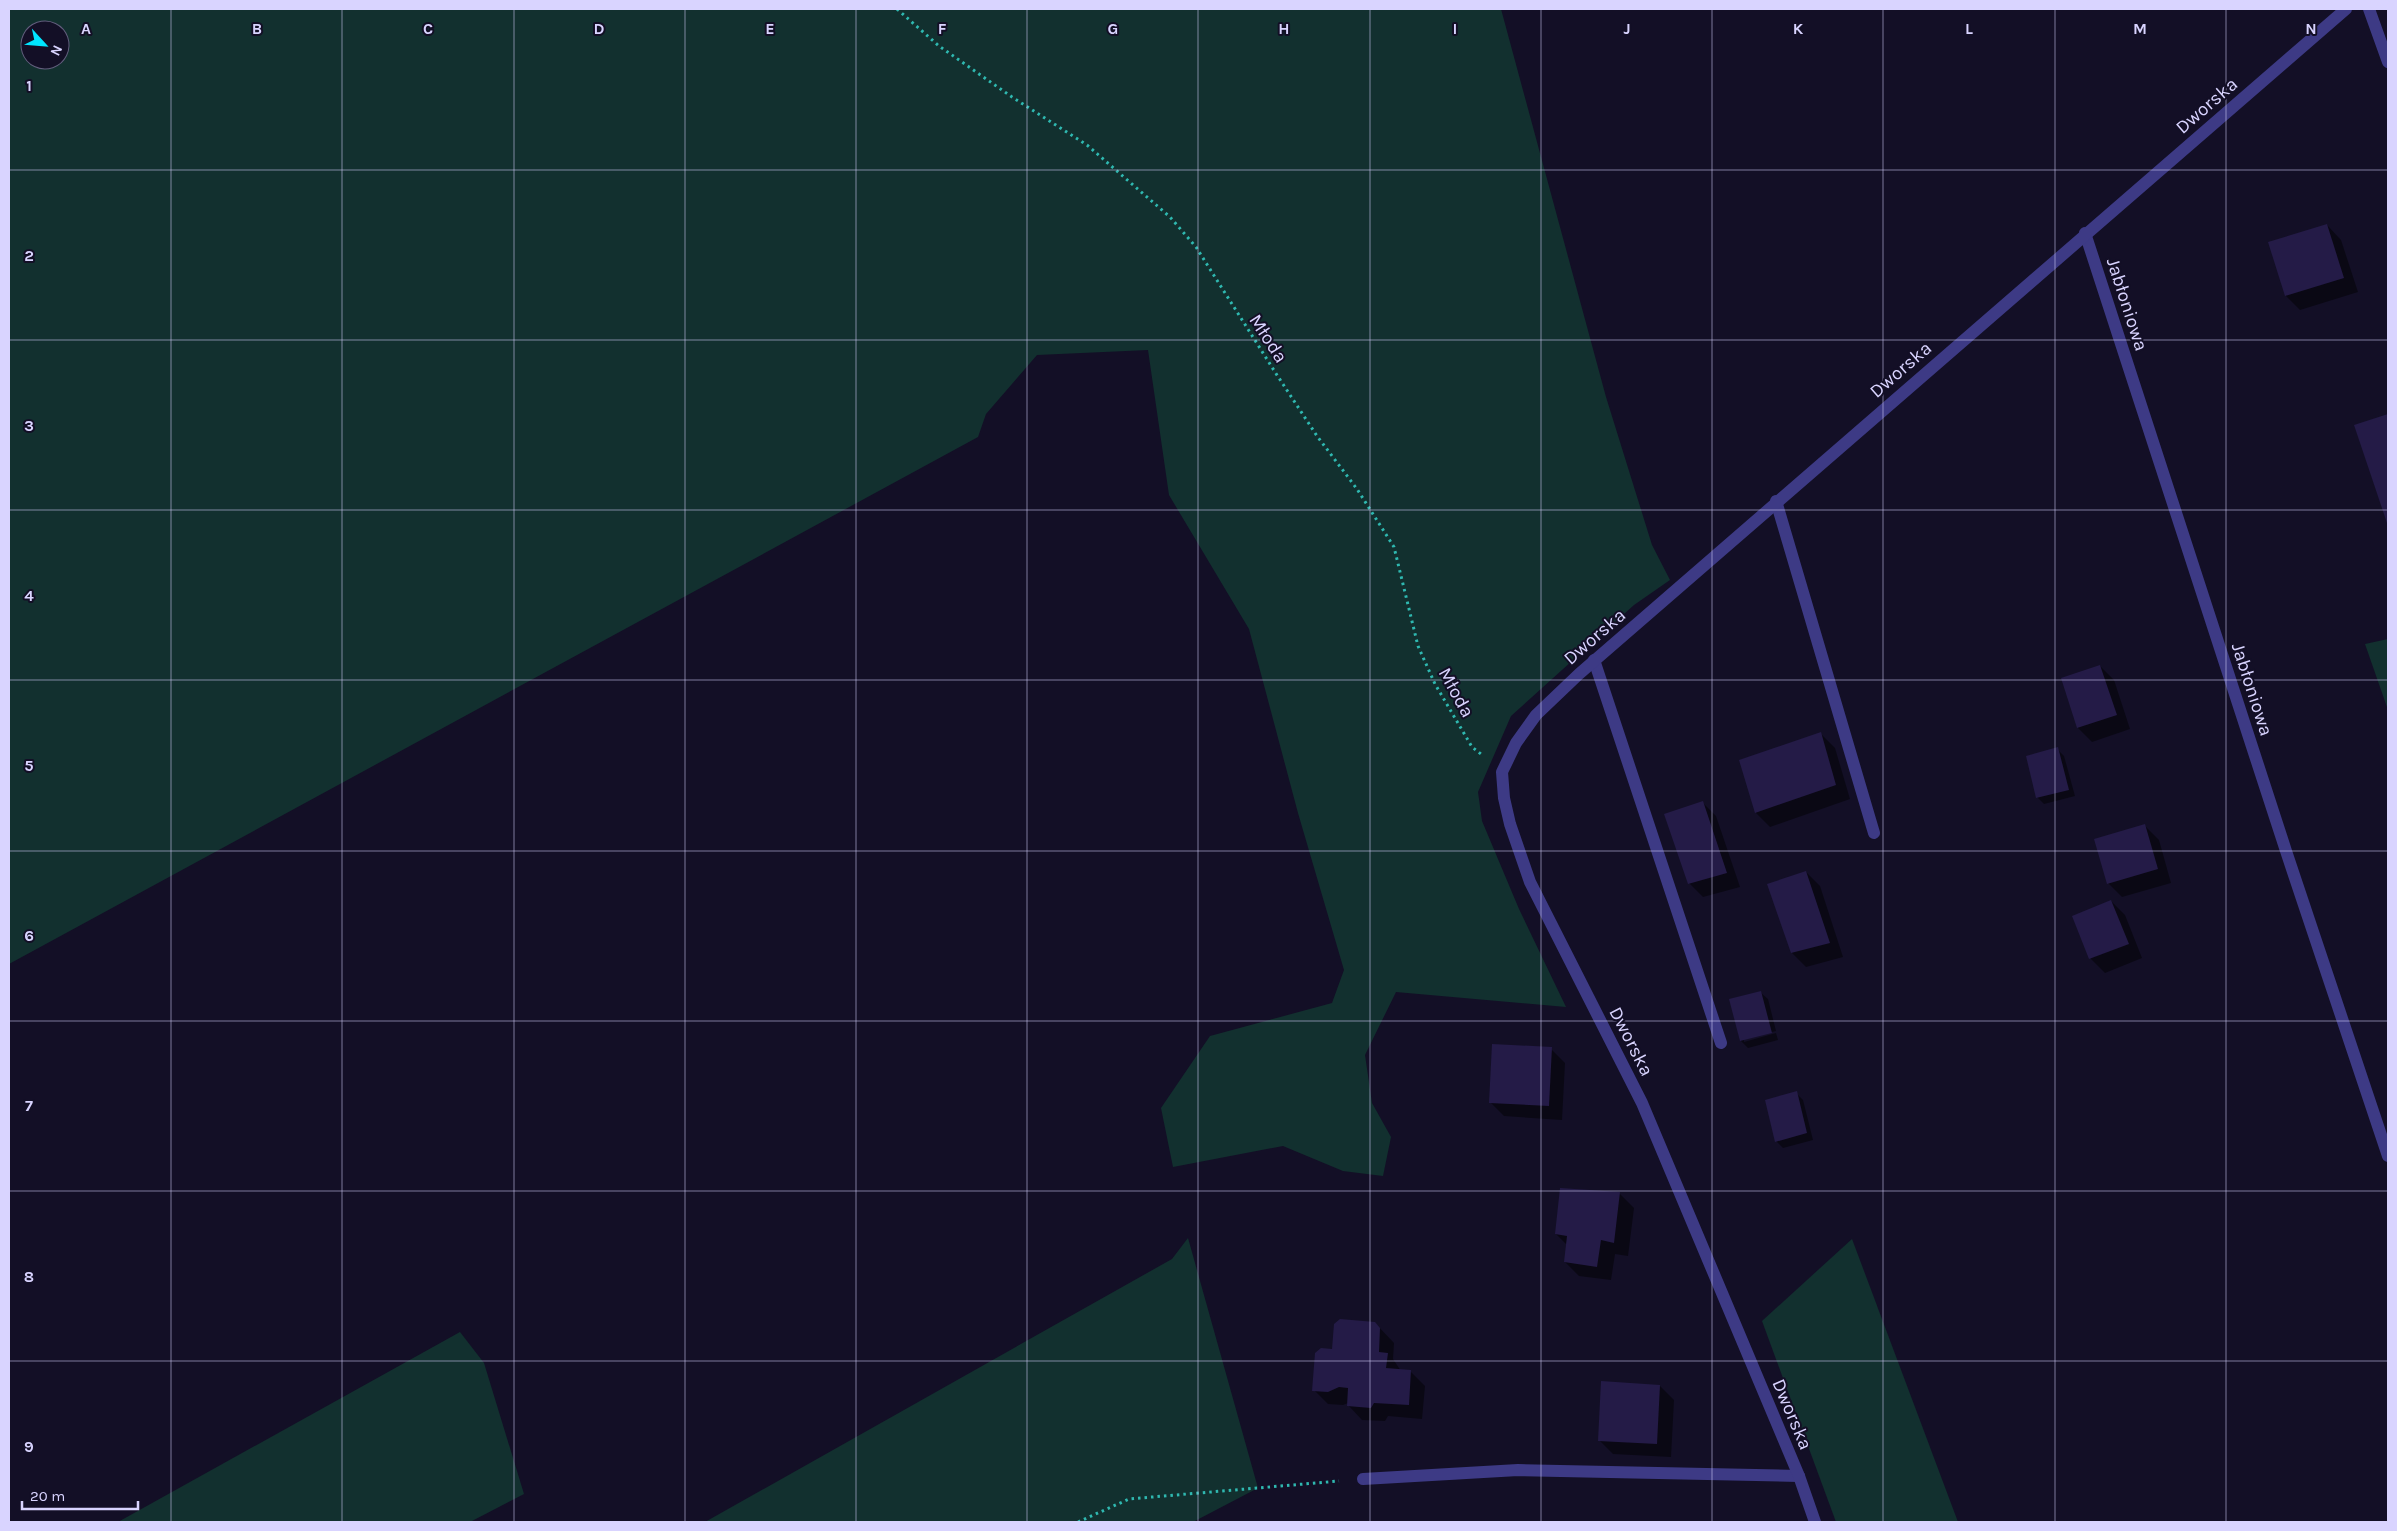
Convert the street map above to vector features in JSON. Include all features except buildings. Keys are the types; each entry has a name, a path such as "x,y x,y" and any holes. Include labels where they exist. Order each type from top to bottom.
{"street":[{"name":"Dworska","path":"1815,1522 1799,1476 1642,1103 1530,882 1510,824 1504,798 1502,772 1516,743 1536,715 1594,660 2346,9"},
{"path":"2369,9 2388,62"},
{"name":"Jabłoniowa","path":"2085,233 2286,851 2388,1156"},
{"path":"1776,502 1874,833"},
{"path":"1594,660 1721,1042"},
{"path":"1364,1479 1518,1470 1799,1476"}],"path":[{"name":"Młoda","path":"897,9 939,46 1012,97 1087,145 1170,217 1196,247 1317,436 1358,489 1394,547 1418,646 1435,684 1472,747 1502,772"},
{"path":"1078,1522 1129,1499 1364,1479"}],"green space":[{"path":"9,9 1501,9 1606,397 1652,545 1670,580 1634,605 1511,716 1478,792 1482,821 1519,909 1566,1007 1396,992 1365,1055 1372,1103 1391,1137 1383,1176 1343,1171 1283,1146 1173,1167 1161,1108 1210,1036 1332,1003 1344,970 1298,813 1249,629 1169,495 1148,350 1037,355 986,414 978,437 9,964"},
{"path":"2388,639 2388,710 2365,644"},
{"path":"1188,1238 1258,1488 1193,1522 705,1522 1172,1259"},
{"path":"1852,1239 1958,1522 1836,1522 1762,1321"},
{"path":"460,1332 484,1363 524,1494 470,1522 118,1522"}]}
